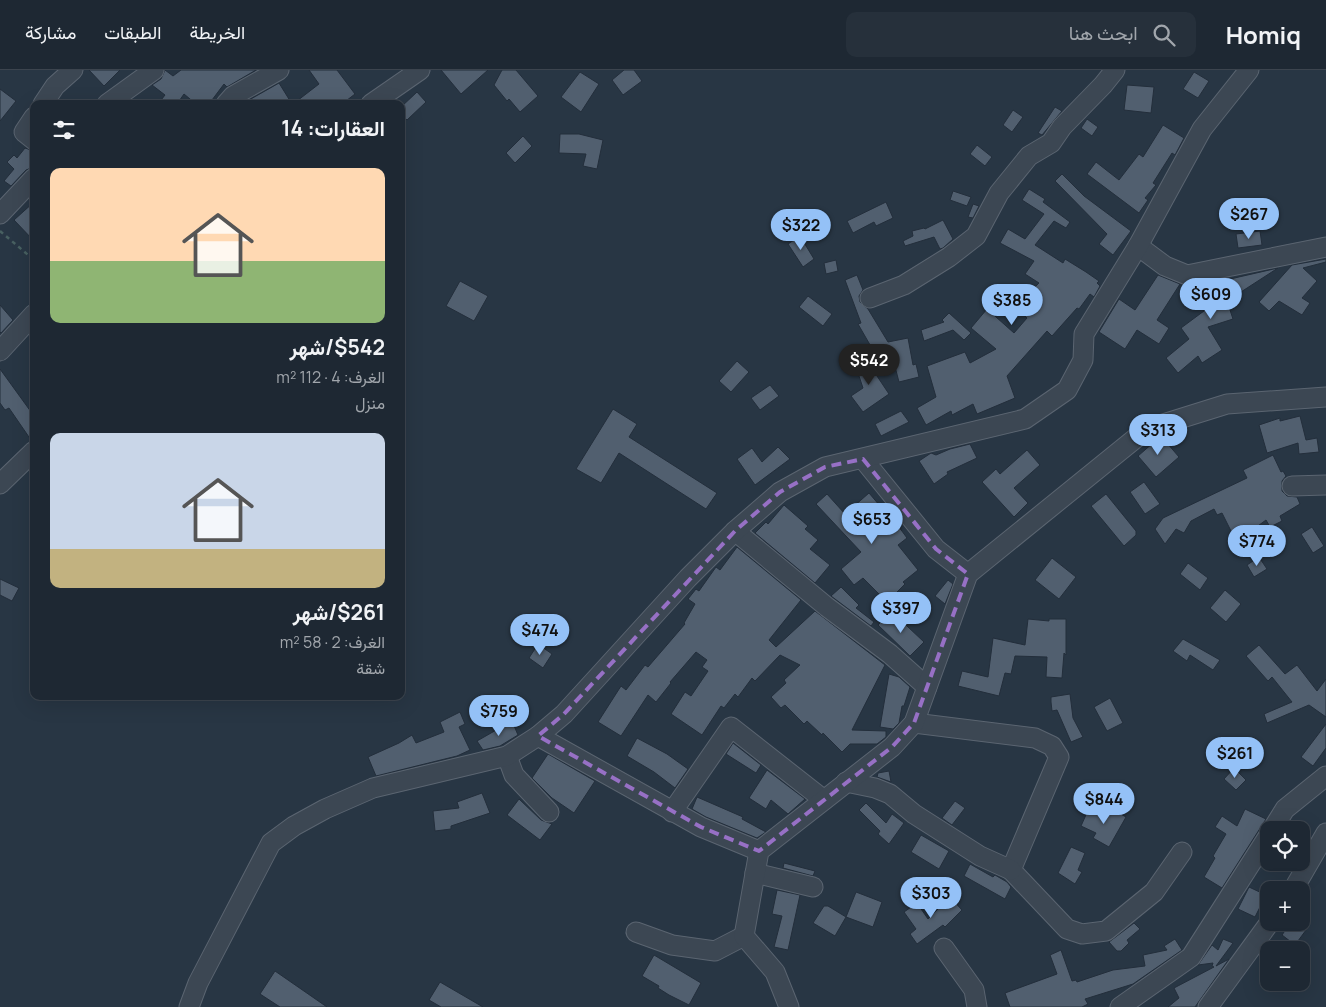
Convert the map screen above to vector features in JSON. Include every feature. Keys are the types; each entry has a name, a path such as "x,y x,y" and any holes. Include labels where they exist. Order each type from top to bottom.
{"street":[{"path":"46,100 55,86 73,70"},
{"path":"113,100 154,70"},
{"path":"230,100 233,96 279,70"},
{"path":"377,100 420,70"},
{"path":"870,298 904,285 949,257 976,236 999,193 1029,156 1051,143 1062,127 1115,70"},
{"path":"189,1007 198,983 271,843 294,826 325,809 373,788 507,756 538,736 564,714 688,578 735,531 780,492 825,467 1025,419 1067,390 1083,360 1084,334 1138,246 1202,129 1250,70"},
{"path":"30,123 24,132 30,137"},
{"path":"0,214 30,182"},
{"path":"1138,246 1165,266 1188,275 1326,247"},
{"path":"0,351 30,318"},
{"path":"744,936 759,851 892,747 914,723 968,574 1147,429 1227,404 1326,397"},
{"path":"0,484 30,455"},
{"path":"864,459 936,549 968,574"},
{"path":"1292,486 1326,485"},
{"path":"735,531 827,607 890,654 927,687"},
{"path":"914,723 1035,738 1052,746 1059,757 1011,870"},
{"path":"672,812 732,727 824,800"},
{"path":"538,736 701,828 759,851"},
{"path":"507,756 514,775 549,812"},
{"path":"1277,821 1284,809 1326,776"},
{"path":"846,782 875,788 890,794 914,814 980,856 1011,870 1068,929 1082,934 1106,931 1154,892 1182,852"},
{"path":"1299,881 1326,833"},
{"path":"1120,1007 1191,957 1260,849"},
{"path":"755,874 813,887"},
{"path":"1208,1007 1263,931"},
{"path":"636,932 672,945 715,951 744,936"},
{"path":"744,936 775,972 789,1007"},
{"path":"944,948 974,990 978,1007"}],"path":[{"path":"0,231 30,257"}],"highlighted area":[{"path":"863,459 936,549 968,574 914,723 892,747 759,851 701,827 538,736 564,714 735,531 780,492 825,467"}],"building":[{"path":"89,70 120,70 104,86"},
{"path":"165,70 173,76 181,70 256,70 227,87 224,84 212,100 191,100 184,94 180,100 161,100 165,95 152,85 161,79"},
{"path":"309,70 337,70 355,94 347,100 298,100 319,84"},
{"path":"441,70 488,70 461,94"},
{"path":"502,70 516,70 538,96 520,112 509,99 507,101 494,85"},
{"path":"624,70 634,70 642,81 623,95 612,80"},
{"path":"580,72 599,84 581,112 561,97"},
{"path":"1194,72 1209,81 1198,98 1183,89"},
{"path":"279,83 290,100 249,100"},
{"path":"1127,85 1154,87 1151,113 1124,110"},
{"path":"0,89 16,101 0,121"},
{"path":"417,92 426,102 407,120 405,118 405,103"},
{"path":"1055,107 1062,111 1042,135 1038,133"},
{"path":"1013,110 1023,117 1012,132 1003,125"},
{"path":"1087,119 1098,127 1092,136 1081,128"},
{"path":"1163,125 1184,138 1175,155 1172,153 1153,183 1156,185 1145,198 1148,200 1139,213 1087,174 1096,162 1119,180 1139,154 1143,157"},
{"path":"560,134 579,134 603,140 597,169 583,166 586,154 559,153"},
{"path":"523,136 532,146 515,163 506,153"},
{"path":"977,145 992,157 985,166 970,154"},
{"path":"25,148 30,150 30,168 26,170 11,186 4,181 14,169 7,162 14,155 17,158"},
{"path":"1062,174 1084,196 1131,231 1113,255 1099,244 1107,234 1055,181"},
{"path":"1029,189 1045,199 1043,202 1070,222 1066,228 1054,221 1035,245 1063,263 1065,259 1086,272 1099,281 1097,283 1100,286 1094,297 1090,294 1079,309 1077,308 1052,336 1047,331 1007,376 1015,398 977,414 973,404 952,415 951,411 926,425 917,408 936,397 927,366 965,352 970,363 996,349 971,328 987,309 1014,333 1027,318 1015,307 1039,283 1025,274 1034,261 1000,243 1008,229 1025,239 1044,214 1022,200"},
{"path":"953,191 971,197 967,206 950,200"},
{"path":"886,202 893,218 876,226 874,222 853,233 847,221"},
{"path":"973,204 979,206 973,218 968,217"},
{"path":"30,206 30,237 14,220"},
{"path":"943,220 953,239 943,248 940,249 934,237 905,246 903,241 913,236 912,231 925,229"},
{"path":"1260,231 1262,245 1238,248 1236,234"},
{"path":"800,236 814,259 803,267 788,244"},
{"path":"1326,259 1326,262 1303,268 1317,281 1302,298 1310,303 1302,315 1279,301 1269,311 1259,302 1292,265"},
{"path":"836,260 838,271 826,274 824,263"},
{"path":"1278,268 1227,301 1233,319 1208,327 1222,350 1202,363 1198,356 1178,373 1166,358 1189,339 1181,328 1208,308 1201,288 1197,289 1196,285"},
{"path":"857,275 863,290 859,296 860,302 868,309 888,342 908,338 913,365 916,364 919,377 899,382 892,355 877,357 858,324 861,323 845,280"},
{"path":"1158,275 1180,284 1157,320 1169,328 1159,344 1137,330 1125,349 1099,332 1119,299 1135,310"},
{"path":"460,281 488,296 474,321 446,306"},
{"path":"808,296 832,314 823,326 799,307"},
{"path":"0,305 13,320 1,333 0,332"},
{"path":"949,313 971,333 964,340 953,330 924,341 921,330 944,322 942,320"},
{"path":"871,359 877,376 889,394 863,412 851,396 863,388 855,364"},
{"path":"737,361 749,372 731,392 719,381"},
{"path":"0,369 30,410 30,439 9,408 5,410 0,403"},
{"path":"770,385 779,396 760,410 751,398"},
{"path":"613,409 637,424 629,437 717,493 706,509 619,453 601,483 576,469"},
{"path":"901,411 909,422 881,436 875,424"},
{"path":"1300,416 1306,440 1317,438 1319,452 1299,454 1298,443 1267,453 1259,425 1280,418 1280,421"},
{"path":"1161,436 1179,457 1156,477 1138,456"},
{"path":"970,444 977,458 947,472 948,474 934,484 919,461 931,453 936,455"},
{"path":"778,447 790,459 755,485 737,459 752,448 762,462"},
{"path":"1027,450 1040,465 1014,488 1028,503 1014,517 982,482 996,469 1000,474"},
{"path":"1273,455 1281,472 1283,471 1286,476 1282,481 1282,491 1287,496 1297,497 1300,504 1280,516 1282,521 1270,527 1266,520 1251,531 1249,528 1234,537 1222,513 1217,515 1214,509 1191,521 1184,533 1176,529 1165,544 1155,529 1163,518 1247,478 1243,470"},
{"path":"1144,482 1160,504 1145,514 1130,492"},
{"path":"869,493 886,513 888,512 907,538 898,545 918,570 903,582 905,584 887,602 863,578 854,585 841,569 861,552 816,504 827,494 845,514"},
{"path":"1106,494 1136,531 1136,535 1124,546 1091,506"},
{"path":"784,505 808,526 805,529 818,540 810,549 830,565 815,583 755,533 766,522 768,524"},
{"path":"1312,527 1324,546 1313,553 1301,534"},
{"path":"737,547 801,600 769,640 776,647 815,611 885,665 852,730 886,731 886,737 877,744 850,744 842,752 823,733 822,735 807,721 804,724 785,705 781,708 771,697 786,683 784,680 800,665 780,655 755,681 752,678 738,697 735,694 724,708 721,706 702,735 671,714 685,692 691,696 708,671 702,667 707,660 696,652 670,682 656,702 648,695 621,736 598,722 621,686 626,690 645,665 648,667 685,624 695,604 688,599 696,589 699,591 716,567 720,570"},
{"path":"1259,557 1267,569 1254,577 1247,565"},
{"path":"1052,558 1076,577 1059,599 1035,580"},
{"path":"1188,563 1208,578 1200,590 1180,574"},
{"path":"0,579 19,588 12,601 0,595"},
{"path":"948,580 953,584 945,604 935,596"},
{"path":"841,587 859,605 856,608 874,622 871,626 831,596"},
{"path":"1225,590 1241,604 1226,622 1210,608"},
{"path":"891,611 924,642 910,656 878,625"},
{"path":"1028,619 1049,621 1049,619 1066,619 1066,655 1064,653 1062,678 1046,677 1047,657 1015,656 1011,674 1005,673 999,696 958,686 962,671 988,677 993,638 1025,645"},
{"path":"1183,639 1220,660 1213,670 1190,655 1187,661 1173,651"},
{"path":"538,644 552,654 543,668 529,658"},
{"path":"1259,645 1285,674 1297,665 1317,691 1326,679 1326,717 1309,705 1267,723 1264,714 1292,702 1272,677 1268,681 1246,656"},
{"path":"889,674 899,677 910,687 904,706 902,706 899,723 893,729 880,727"},
{"path":"1070,694 1073,718 1083,737 1071,742 1057,710 1052,711 1051,702 1051,697"},
{"path":"1110,698 1123,723 1107,731 1094,707"},
{"path":"460,712 465,724 459,727 470,750 457,756 376,776 368,757 412,735 416,743 444,732 440,722"},
{"path":"512,721 518,735 500,746 483,750 477,741"},
{"path":"1326,724 1326,748 1313,766 1301,757"},
{"path":"637,738 667,754 688,769 675,788 654,772 627,756"},
{"path":"733,743 761,765 756,773 726,754"},
{"path":"548,754 595,781 574,813 552,798 532,778"},
{"path":"1234,768 1246,780 1236,790 1224,779"},
{"path":"767,770 805,799 788,814 771,800 766,809 749,798"},
{"path":"889,771 891,782 877,777 878,773"},
{"path":"482,793 490,813 451,826 451,829 435,831 433,811 459,808 457,802"},
{"path":"697,797 743,817 742,819 766,832 757,838 706,817 692,809"},
{"path":"519,799 541,820 552,824 540,840 507,815"},
{"path":"955,801 965,808 952,825 942,818"},
{"path":"866,803 886,823 892,814 904,823 889,844 878,834 880,831 859,810"},
{"path":"1089,808 1106,815 1110,808 1126,817 1109,847 1093,838 1096,833 1081,826"},
{"path":"1245,809 1266,819 1260,821 1260,828 1222,888 1204,877 1215,858 1213,856 1226,834 1215,827 1222,816 1237,826"},
{"path":"921,835 949,851 939,869 911,852"},
{"path":"1071,847 1085,853 1078,870 1082,872 1075,884 1058,873"},
{"path":"784,863 815,871 813,876 783,868"},
{"path":"970,864 993,877 995,875 1007,882 1011,887 1005,899 964,876"},
{"path":"1249,887 1260,892 1260,907 1255,917 1238,909"},
{"path":"777,890 800,895 788,950 774,947 782,916 772,914"},
{"path":"856,892 882,902 873,927 846,917"},
{"path":"950,897 962,910 945,927 943,925 917,944 910,934 916,929 904,912 917,903 928,919"},
{"path":"824,906 828,906 846,917 835,936 813,923"},
{"path":"1134,923 1140,929 1127,940 1129,943 1121,951 1117,951 1109,942"},
{"path":"1285,931 1305,931 1298,941 1290,941 1282,935"},
{"path":"1175,939 1182,950 1133,984 1085,999 1088,1004 1082,1007 1010,1007 1005,993 1057,974 1050,955 1061,950 1072,981 1076,980 1077,982 1113,970 1145,966 1143,955 1167,950 1164,946"},
{"path":"1223,939 1233,943 1216,966 1229,959 1195,1007 1168,1007 1179,998 1174,988 1214,967 1212,966 1213,963 1198,965 1212,945 1218,950"},
{"path":"654,955 701,983 689,1005 669,995 658,988 659,986 642,976"},
{"path":"275,971 327,1007 280,1007 260,994"},
{"path":"440,982 483,1007 441,1007 429,1000"}]}
